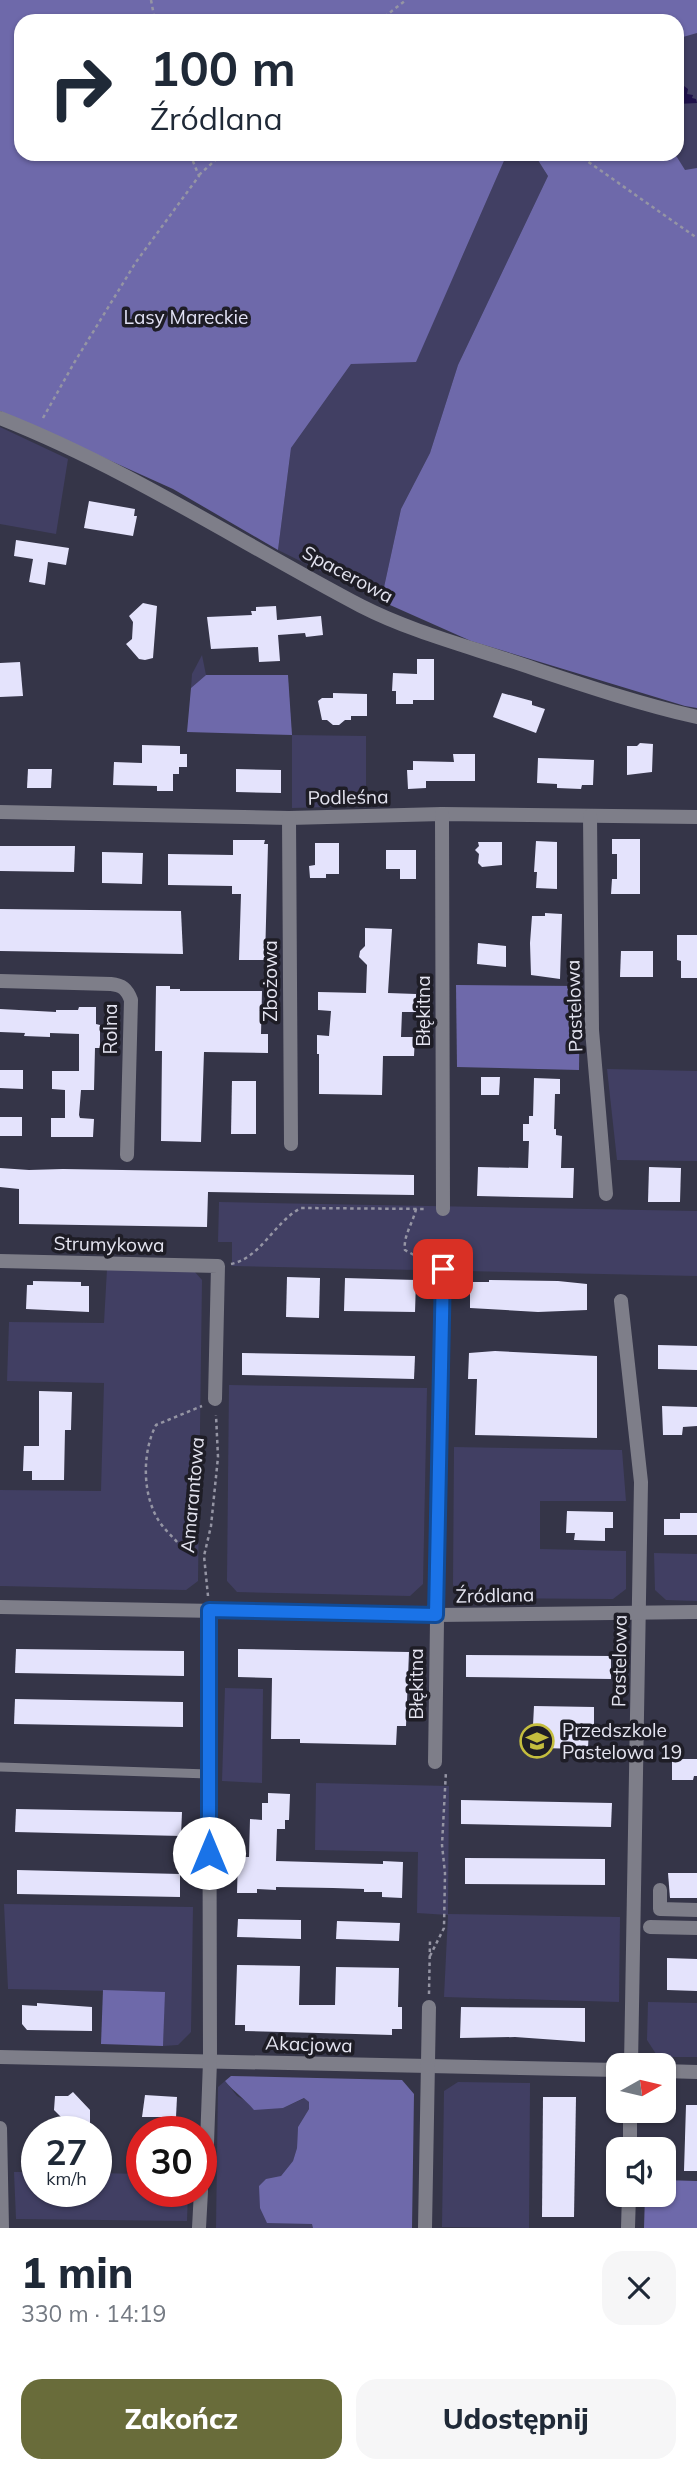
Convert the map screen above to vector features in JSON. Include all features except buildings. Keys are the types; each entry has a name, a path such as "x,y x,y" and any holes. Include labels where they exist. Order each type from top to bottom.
{"street":[{"name":"Spacerowa","path":"0,418 38,433 173,500 363,607 408,627 645,705 697,717"},
{"name":"Podleśna","path":"0,813 289,818 442,814 697,817"},
{"name":"Błękitna","path":"442,814 443,1209"},
{"name":"Pastelowa","path":"590,816 592,1030 606,1194"},
{"name":"Zbożowa","path":"289,818 291,1144"},
{"name":"Rolna","path":"0,981 111,984 126,989 131,1000 127,1155"},
{"name":"Strumykowa","path":"0,1261 218,1266"},
{"path":"215,1399 218,1266"},
{"name":"Błękitna","path":"435,1762 436,1267"},
{"name":"Pastelowa","path":"621,1301 641,1482 631,2053"},
{"name":"Źródlana","path":"0,1608 436,1615 697,1612"},
{"path":"208,2116 209,1610"},
{"path":"660,1890 660,1909 697,1910"},
{"path":"650,1927 697,1928"},
{"path":"425,2228 429,2007"},
{"name":"Akacjowa","path":"0,2057 606,2070"},
{"path":"676,2071 697,2072"},
{"path":"0,2128 2,2228"},
{"path":"199,2228 200,2207"},
{"path":"628,2228 629,2207"}],"lane":[{"path":"0,1767 208,1774"}],"path":[{"path":"388,14 406,0"},
{"path":"193,161 199,176"},
{"path":"38,433 46,411 136,262 199,176 215,161"},
{"path":"587,161 697,238"},
{"path":"218,1266 238,1263 262,1245 289,1214 301,1208 443,1209"},
{"path":"416,1209 413,1223 403,1240 405,1250 436,1267"},
{"path":"177,1542 158,1520 146,1490 150,1437 156,1425 215,1399"},
{"name":"Amarantowa","path":"209,1610 204,1556 211,1526 218,1457 215,1399"},
{"path":"430,1956 444,1928 445,1873 442,1845 446,1771 435,1762"},
{"path":"429,2007 430,1941"}],"shaded area":[{"path":"697,0 697,234 670,161 684,161 684,14 669,14"},
{"path":"684,86 688,89 687,94 693,95 692,98 696,99 697,103 684,104"},
{"path":"504,161 538,161 548,176 458,365 430,453 401,509 381,601 278,550 291,448 351,364 459,264"},
{"path":"0,427 68,459 56,534 0,524"},
{"path":"202,655 206,675 191,688 192,674"},
{"path":"292,735 366,736 366,806 292,808"},
{"path":"607,1069 697,1071 697,1161 617,1160"},
{"path":"219,1202 697,1211 697,1276 232,1266 232,1242 218,1242"},
{"path":"107,1269 194,1271 202,1280 198,1581 186,1590 0,1586 0,1490 101,1491 104,1383 7,1381 9,1322 104,1323"},
{"path":"229,1385 427,1388 423,1584 410,1596 237,1592 227,1581"},
{"path":"454,1447 622,1450 626,1501 540,1501 540,1549 626,1551 626,1589 613,1599 465,1598 453,1585"},
{"path":"654,1553 697,1554 697,1601 666,1600 655,1590"},
{"path":"225,1688 263,1689 262,1783 222,1781"},
{"path":"316,1783 449,1786 448,1914 620,1917 619,2002 444,1997 448,1915 417,1913 418,1852 315,1850"},
{"path":"4,1904 193,1907 191,2032 178,2045 163,2046 164,1992 8,1989"},
{"path":"648,2002 697,2003 697,2057 655,2053 647,2040"},
{"path":"225,2081 237,2096 246,2101 283,2108 305,2098 309,2102 309,2109 298,2127 293,2161 281,2176 313,2228 216,2228 218,2087"},
{"path":"458,2082 530,2083 529,2228 442,2227 444,2091"},
{"path":"14,2172 21,2172 21,2207 112,2207 112,2173 126,2174 126,2207 187,2207 187,2221 16,2219"}],"green space":[{"name":"Lasy Mareckie","path":"0,0 697,0 697,33 684,37 684,14 14,14 14,161 504,161 416,362 351,364 291,448 278,550 173,489 0,411"},
{"path":"538,161 679,161 685,170 697,168 697,708 471,641 381,601 401,509 430,453 458,365 548,176"},
{"path":"206,675 288,675 292,735 187,732 191,688"},
{"path":"456,985 580,986 579,1070 457,1067"},
{"path":"103,1990 165,1992 163,2046 101,2044"},
{"path":"231,2076 402,2080 414,2094 412,2228 313,2228 312,2224 267,2223 260,2208 259,2186 266,2179 281,2176 293,2161 298,2127 309,2109 309,2102 304,2098 283,2108 254,2110 225,2081"},
{"path":"676,2180 697,2181 697,2228 644,2228 645,2207 676,2207"}],"place":[{"name":"Przedszkole Pastelowa 19","path":"537,1741"}],"route":[{"path":"209,1853 209,1610 436,1615 443,1269"}]}
